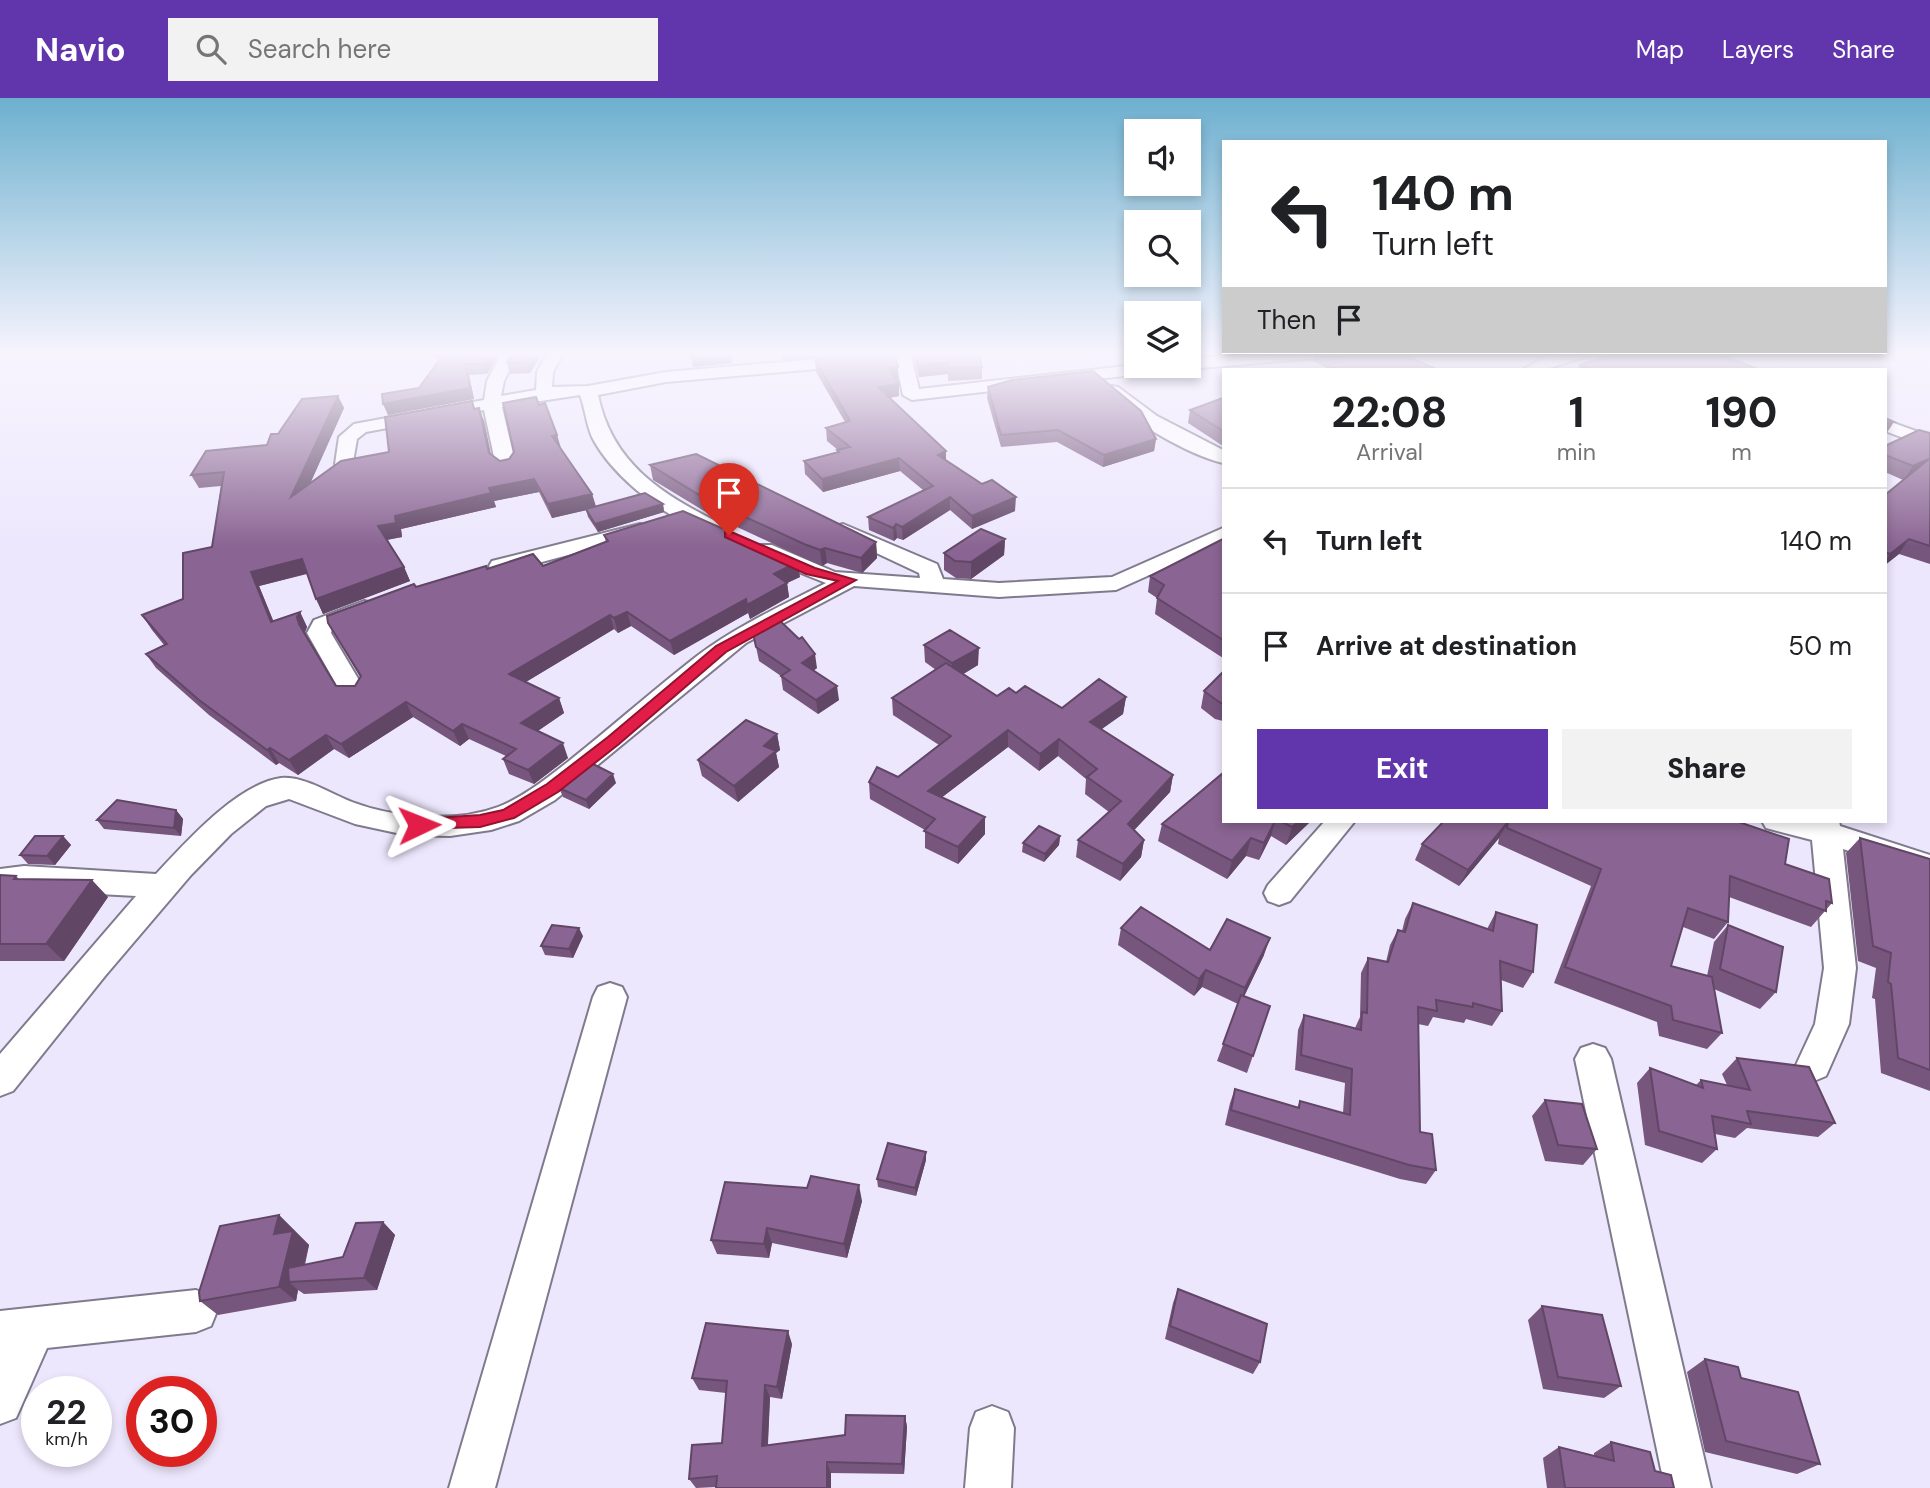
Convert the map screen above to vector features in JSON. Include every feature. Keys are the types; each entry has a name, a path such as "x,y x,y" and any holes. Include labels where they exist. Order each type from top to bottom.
{"street":[{"path":"345,464 348,437 356,430 424,417"},
{"path":"493,417 506,466"},
{"path":"593,417 616,458 648,490 686,515 811,571 849,580 999,590 1115,583 1222,534"},
{"path":"1148,417 1188,441 1222,457"},
{"path":"1887,426 1930,442"},
{"path":"484,571 600,542 686,515"},
{"path":"821,520 929,569 934,586"},
{"path":"0,1080 163,886 227,822 271,789 285,788 354,814 396,826 470,822 508,814 562,780 721,649 849,580"},
{"path":"353,692 321,638 320,628 388,599"},
{"path":"1279,893 1339,823"},
{"path":"1793,823 1826,827 1930,866"},
{"path":"1814,1065 1832,1024 1840,968 1826,827"},
{"path":"0,881 24,878 163,886"},
{"path":"472,1488 610,997"},
{"path":"1593,1059 1688,1488"},
{"path":"0,1402 17,1330 196,1311"},
{"path":"988,1488 992,1428"}],"building":[{"path":"290,417 328,417 291,497 341,461 389,452 385,417 481,417 489,453 500,461 509,459 514,452 506,417 550,417 557,435 552,436 592,494 548,504 534,479 489,488 491,493 395,516 396,523 378,526 404,567 316,599 302,559 251,572 271,622 300,612 297,617 299,624 336,686 355,686 361,676 328,623 327,616 414,584 416,587 533,554 543,566 608,541 604,535 683,511 798,562 774,574 787,583 747,605 746,599 670,641 627,612 614,618 610,615 509,674 559,698 521,723 563,743 528,770 503,759 516,749 462,724 453,731 406,702 341,744 326,735 289,760 270,748 267,750 199,700 146,654 167,644 142,615 183,599 183,553 212,547 224,472 191,475 206,451 267,445 271,434 278,434"},
{"path":"848,417 910,417 946,451 938,455 982,484 992,480 1016,497 972,516 950,497 902,527 896,524 893,528 868,517 933,486 899,458 822,479 804,461 850,447 826,428 850,421"},
{"path":"996,417 1144,417 1156,439 1104,455 1058,430 1001,435"},
{"path":"1201,417 1222,417 1222,430"},
{"path":"1919,430 1930,433 1930,546 1909,539 1890,554 1887,553 1887,493 1929,459 1913,466 1887,456 1887,445"},
{"path":"696,454 876,542 861,558 825,548 820,550 706,499 650,465"},
{"path":"645,493 663,504 595,524 586,509"},
{"path":"981,529 1005,539 971,562 955,561 944,553"},
{"path":"1222,540 1222,639 1157,598 1164,585 1150,576"},
{"path":"775,616 799,639 802,637 815,654 802,663 837,686 816,700 781,676 790,670 756,647 752,628"},
{"path":"950,630 979,648 952,663 924,645"},
{"path":"946,663 997,696 1009,688 1016,693 1025,686 1062,708 1099,679 1126,697 1090,722 1173,775 1128,824 1144,840 1123,864 1078,840 1121,801 1087,777 1097,769 1059,739 1040,754 1008,730 928,791 985,817 958,847 924,831 935,819 869,782 877,767 898,777 951,736 892,698"},
{"path":"1222,673 1222,704 1204,691"},
{"path":"746,720 777,734 764,746 776,751 734,786 698,760"},
{"path":"591,763 613,774 586,800 559,788"},
{"path":"1222,774 1222,823 1274,823 1264,843 1251,838 1232,861 1162,824"},
{"path":"117,800 176,810 174,828 97,820"},
{"path":"1442,823 1507,823 1468,870 1422,844"},
{"path":"1508,823 1742,823 1789,839 1785,864 1829,879 1832,903 1826,901 1826,911 1730,876 1728,922 1688,908 1671,966 1712,977 1722,1033 1673,1020 1671,1006 1565,967 1601,869 1507,828"},
{"path":"1039,826 1060,836 1045,854 1023,843"},
{"path":"35,836 63,836 47,856 20,855"},
{"path":"1860,838 1930,859 1930,1070 1898,1058 1891,984 1888,982 1891,953 1873,946"},
{"path":"0,875 16,876 14,879 92,880 46,944 0,944"},
{"path":"1413,903 1493,931 1496,912 1537,925 1533,972 1500,961 1502,1011 1473,1003 1473,1007 1436,1000 1437,1011 1418,1007 1420,1132 1432,1134 1436,1170 1409,1165 1231,1110 1235,1089 1299,1108 1300,1101 1350,1115 1352,1069 1301,1055 1304,1015 1361,1030 1362,1012 1367,1013 1368,958 1388,962 1398,930 1405,932"},
{"path":"1141,907 1210,950 1227,919 1270,938 1245,988 1206,970 1199,979 1121,928"},
{"path":"552,925 579,928 569,949 541,946"},
{"path":"1728,925 1783,947 1776,992 1720,969"},
{"path":"1241,995 1270,1006 1253,1056 1223,1044"},
{"path":"1737,1058 1809,1067 1835,1123 1747,1111 1751,1124 1712,1116 1717,1149 1659,1131 1650,1068 1703,1088 1701,1080 1750,1090"},
{"path":"1545,1100 1582,1104 1597,1149 1558,1145"},
{"path":"888,1143 926,1152 915,1188 877,1179"},
{"path":"811,1176 859,1185 844,1244 767,1228 764,1244 711,1240 725,1182 807,1188"},
{"path":"279,1215 274,1234 293,1231 279,1287 200,1301 199,1292 220,1226"},
{"path":"383,1222 364,1278 289,1282 288,1268 343,1257 356,1223"},
{"path":"1178,1289 1267,1324 1260,1362 1170,1326"},
{"path":"1542,1306 1602,1315 1621,1386 1558,1377"},
{"path":"706,1323 788,1331 777,1387 765,1385 762,1446 845,1435 846,1415 905,1416 902,1464 827,1462 827,1488 716,1488 717,1476 689,1479 692,1445 722,1443 727,1381 692,1378"},
{"path":"1705,1359 1738,1367 1741,1378 1798,1392 1820,1464 1726,1441"},
{"path":"1611,1442 1650,1452 1655,1471 1671,1475 1674,1488 1565,1488 1559,1447 1614,1461"}],"route":[{"path":"419,825 459,824 508,814 552,788 614,740 721,649 849,580 831,578 811,571 729,535"}]}
